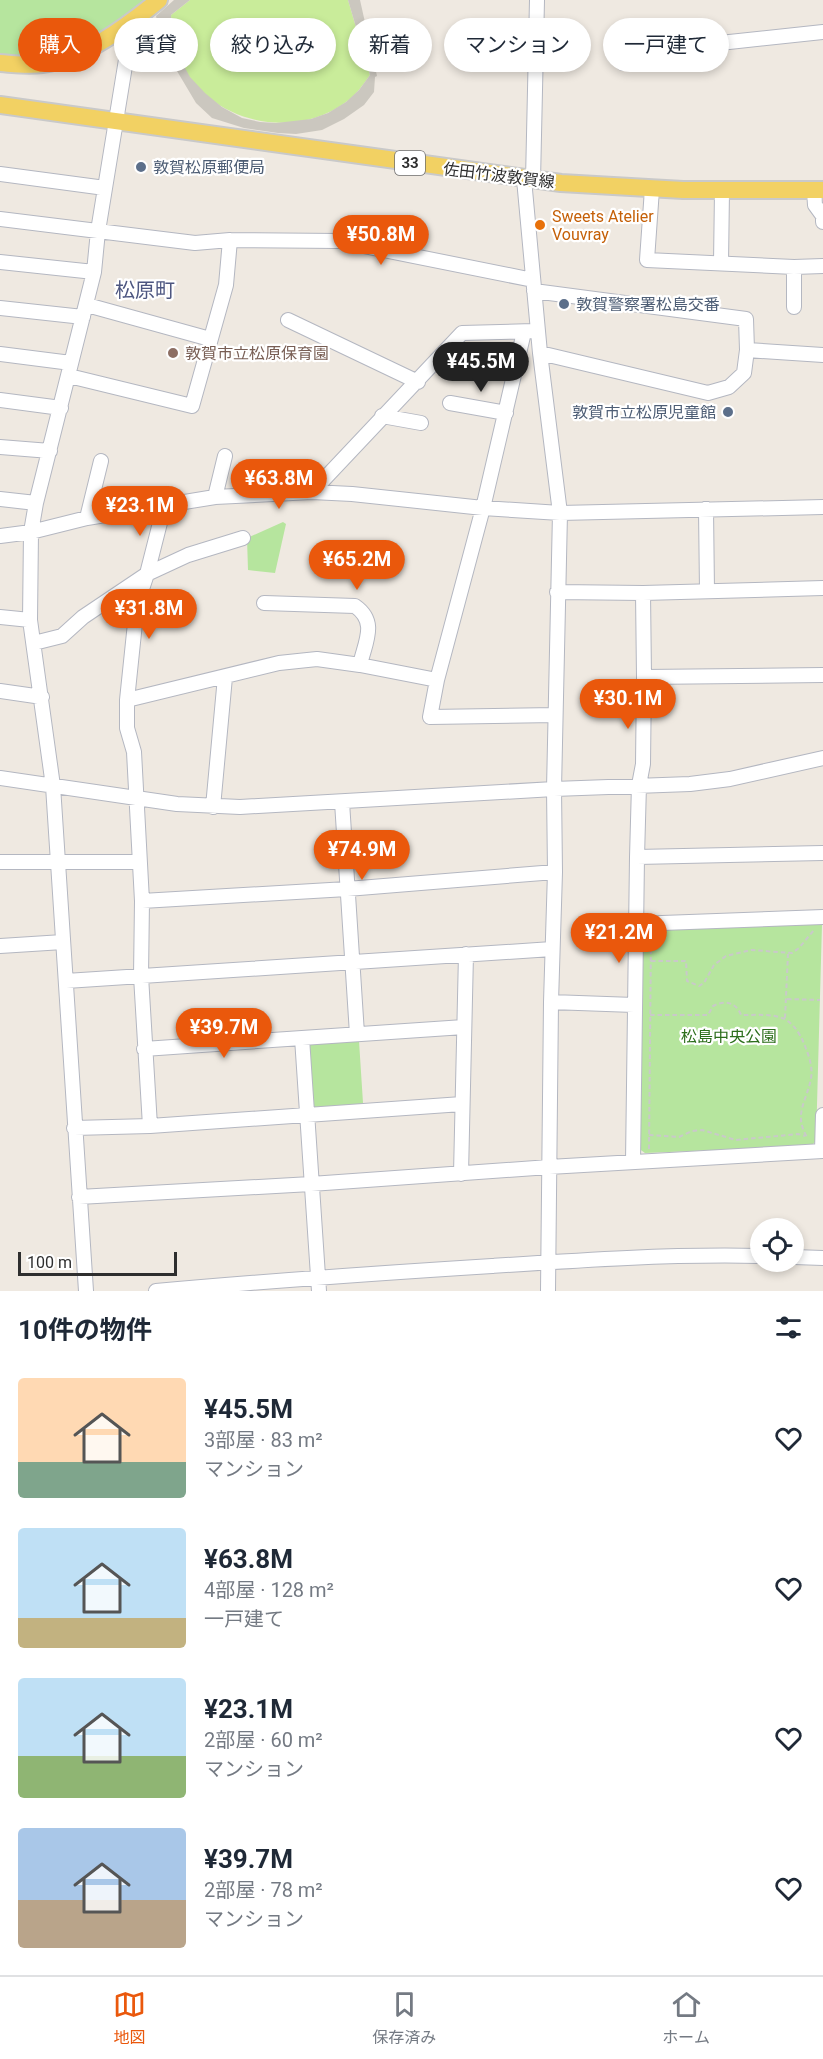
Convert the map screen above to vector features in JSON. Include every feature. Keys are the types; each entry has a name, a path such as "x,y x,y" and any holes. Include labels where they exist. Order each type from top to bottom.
{"main road":[{"path":"138,18 159,0"},
{"path":"0,63 32,65 62,60 114,33"},
{"name":"佐田竹波敦賀線","path":"0,105 528,179 652,189 819,190"}],"street":[{"path":"537,0 528,179 533,286 560,513 555,715 555,872 550,1002 548,1291"},
{"path":"729,42 823,32"},
{"path":"86,1291 53,786 30,620 31,532 36,503 94,272 98,231 123,72"},
{"path":"0,174 105,188"},
{"path":"652,189 647,260 794,267 823,266"},
{"path":"819,190 815,205 823,216 823,222"},
{"path":"722,191 722,263"},
{"path":"0,219 195,243 230,240 339,241 533,286 746,319 747,350 744,373 729,387 708,393 540,353"},
{"path":"0,354 70,369 192,406 226,285 230,240"},
{"path":"0,262 94,272"},
{"path":"794,267 794,307"},
{"path":"0,308 85,311 210,339"},
{"path":"288,320 418,382"},
{"path":"312,492 462,333 538,331"},
{"path":"524,332 483,508 437,680 430,717 555,715"},
{"path":"747,350 823,355"},
{"path":"0,400 61,408"},
{"path":"450,403 506,413"},
{"path":"382,416 421,423"},
{"path":"0,447 50,451"},
{"path":"215,497 225,456"},
{"path":"87,518 100,462"},
{"path":"0,537 87,518 215,497 312,492 560,513 823,507"},
{"path":"0,499 36,503"},
{"path":"150,1126 144,1049 141,976 142,902 134,752 127,728 127,700 137,604 164,507"},
{"path":"706,509 707,591"},
{"path":"34,643 62,636 83,617 147,574 188,555 243,538"},
{"path":"557,592 644,593 823,588"},
{"path":"633,1162 635,924 639,785 643,764 644,593"},
{"path":"264,603 355,606 366,613 369,625 360,664"},
{"path":"0,616 30,620"},
{"path":"127,700 279,663 317,658 360,664 437,680"},
{"path":"644,677 823,675"},
{"path":"213,807 225,677"},
{"path":"0,692 42,697"},
{"path":"0,778 177,804 240,807 554,789 690,784 730,779 823,758"},
{"path":"342,802 357,1034"},
{"path":"637,857 823,853"},
{"path":"0,862 139,862"},
{"path":"142,902 347,890 555,872"},
{"path":"635,924 821,920"},
{"path":"0,946 63,942"},
{"path":"66,981 552,949"},
{"path":"461,1174 466,954"},
{"path":"550,1002 634,1005"},
{"path":"144,1049 464,1027"},
{"path":"302,1038 319,1284"},
{"path":"74,1128 150,1126 462,1104"},
{"path":"79,1197 311,1184 820,1148 823,1115"},
{"path":"156,1291 319,1284 547,1262 665,1255 750,1256"},
{"path":"804,1257 823,1258"}],"path":[{"path":"651,961 686,961 687,981 699,986 704,983 714,965 733,953 763,950 788,954 799,948 821,920"},
{"path":"649,1153 651,927"},
{"path":"785,1018 788,954"},
{"path":"786,999 820,1000"},
{"path":"650,1015 708,1015 713,1006 726,1002 737,1007 741,1015 785,1018 800,1034 811,1065 811,1077 801,1108 802,1125 807,1137"},
{"path":"649,1135 679,1137 692,1131 702,1130 736,1140 798,1134 807,1137 820,1148"}],"green space":[{"path":"0,0 144,0 121,18 114,18 114,23 102,31 102,18 18,18 18,57 0,56"},
{"path":"190,0 348,0 353,18 348,18 348,72 369,72 370,75 346,102 324,114 300,121 276,123 251,119 228,110 207,96 190,78 187,72 198,72 198,18 171,18 171,15"},
{"path":"283,522 286,524 275,573 248,570 247,538"},
{"name":"松島中央公園","path":"817,921 822,924 816,1141 811,1146 645,1153 638,1148 641,932 646,928"},
{"path":"359,1041 362,1105 316,1108 312,1104 307,1048 311,1043"}],"building":[{"path":"174,0 190,0 171,15 171,18 156,18"},
{"path":"348,0 360,0 364,18 353,18"},
{"path":"178,72 187,72 205,93 222,107 242,118 276,123 311,119 328,113 346,102 359,90 370,75 369,72 376,72 377,76 374,92 364,105 344,119 322,130 296,134 244,128 212,118 196,103"}],"place":[{"name":"敦賀松原郵便局","path":"141,167"},
{"name":"Sweets Atelier Vouvray","path":"540,225"},
{"name":"敦賀警察署松島交番","path":"564,304"},
{"name":"敦賀市立松原保育園","path":"173,353"},
{"name":"敦賀市立松原児童館","path":"728,412"}],"district":[{"name":"松原町","path":"145,290"}]}
